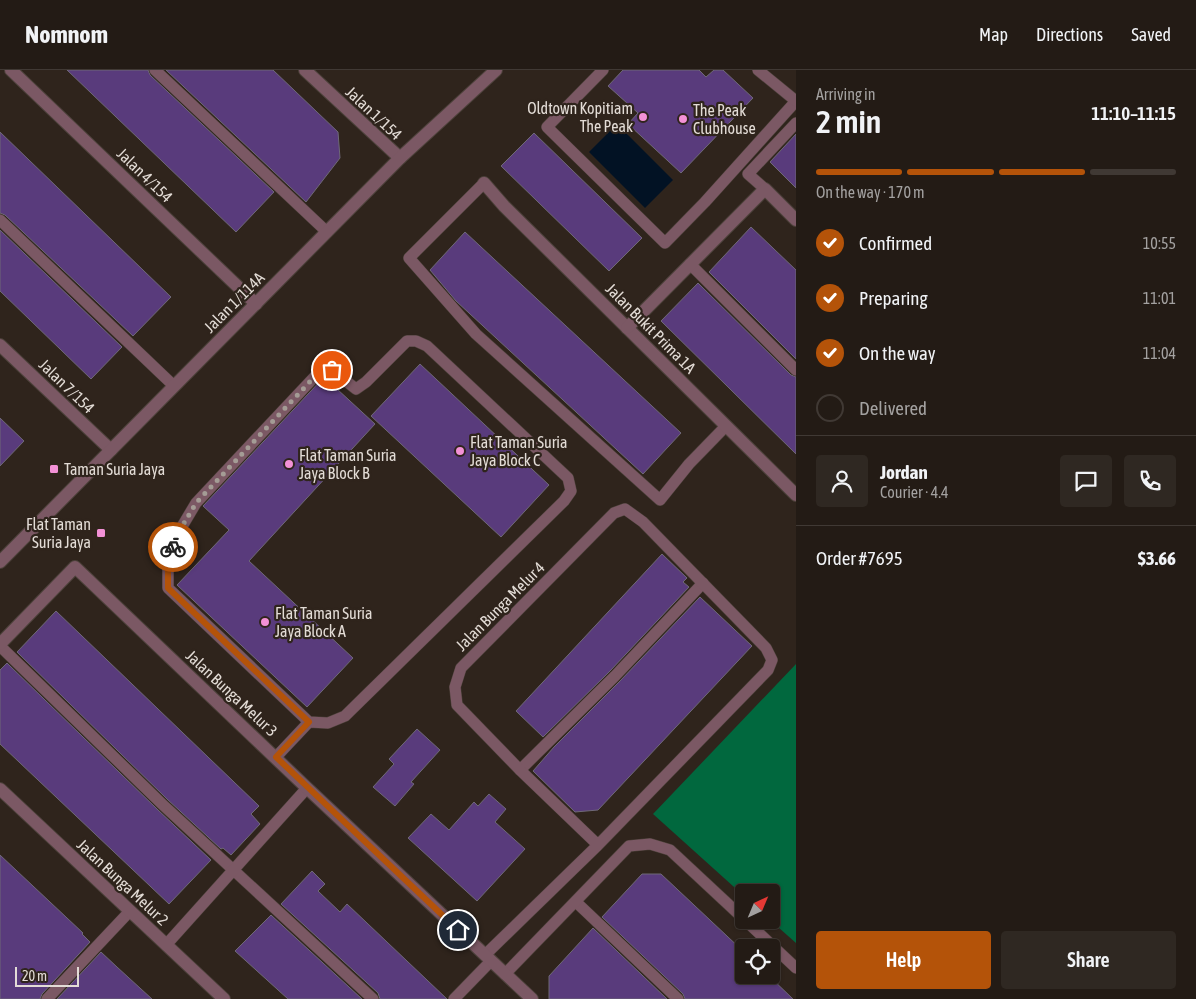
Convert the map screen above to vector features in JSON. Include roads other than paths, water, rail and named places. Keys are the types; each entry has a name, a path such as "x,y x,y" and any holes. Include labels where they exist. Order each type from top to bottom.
{"street":[{"name":"Jalan 4/154","path":"11,70 256,304"},
{"name":"Jalan 1/154","path":"305,70 400,158"},
{"name":"Jalan 1/114A","path":"0,562 400,158 496,70"},
{"name":"Jalan Bukit Prima 1A","path":"484,183 504,206 796,495"},
{"path":"627,328 764,189 796,220"},
{"name":"Jalan 7/154","path":"0,345 111,450"},
{"name":"Jalan Bunga Melur 3","path":"0,645 75,567 532,999"},
{"name":"Jalan Bunga Melur 2","path":"0,789 224,999"}],"lane":[{"path":"155,70 327,232"},
{"path":"603,70 547,127 664,243 706,202 796,101 758,70"},
{"path":"764,189 748,174 796,123"},
{"path":"484,183 409,258 476,334 660,500 689,464 726,426"},
{"path":"0,220 174,386"},
{"path":"690,264 796,370"},
{"path":"276,757 309,722 328,723 346,716 557,508 571,491 568,478 427,346 416,341 407,340 366,382 356,389 328,368 320,371 196,503 174,540 168,567 168,588 309,722"},
{"name":"Jalan Bunga Melur 4","path":"598,845 520,770 457,705 455,686 462,668 614,513 625,509 643,522 703,583"},
{"path":"454,999 488,958 768,670 772,660 766,648 703,583 615,676 520,770"},
{"path":"0,645 162,804 372,999"},
{"path":"166,945 307,788"},
{"path":"505,974 629,846 650,844 670,850 735,911"},
{"path":"576,902 678,999"},
{"path":"47,999 130,911"},
{"path":"755,929 796,968"}],"water":[{"path":"617,124 673,180 645,208 589,152"}],"place":[{"name":"Oldtown Kopitiam The Peak","path":"643,117"},
{"name":"The Peak Clubhouse","path":"683,119"},
{"name":"Flat Taman Suria Jaya Block C","path":"460,451"},
{"name":"Flat Taman Suria Jaya Block B","path":"289,464"},
{"name":"Taman Suria Jaya","path":"54,469"},
{"name":"Flat Taman Suria Jaya","path":"101,533"},
{"name":"Flat Taman Suria Jaya Block A","path":"265,622"}]}
